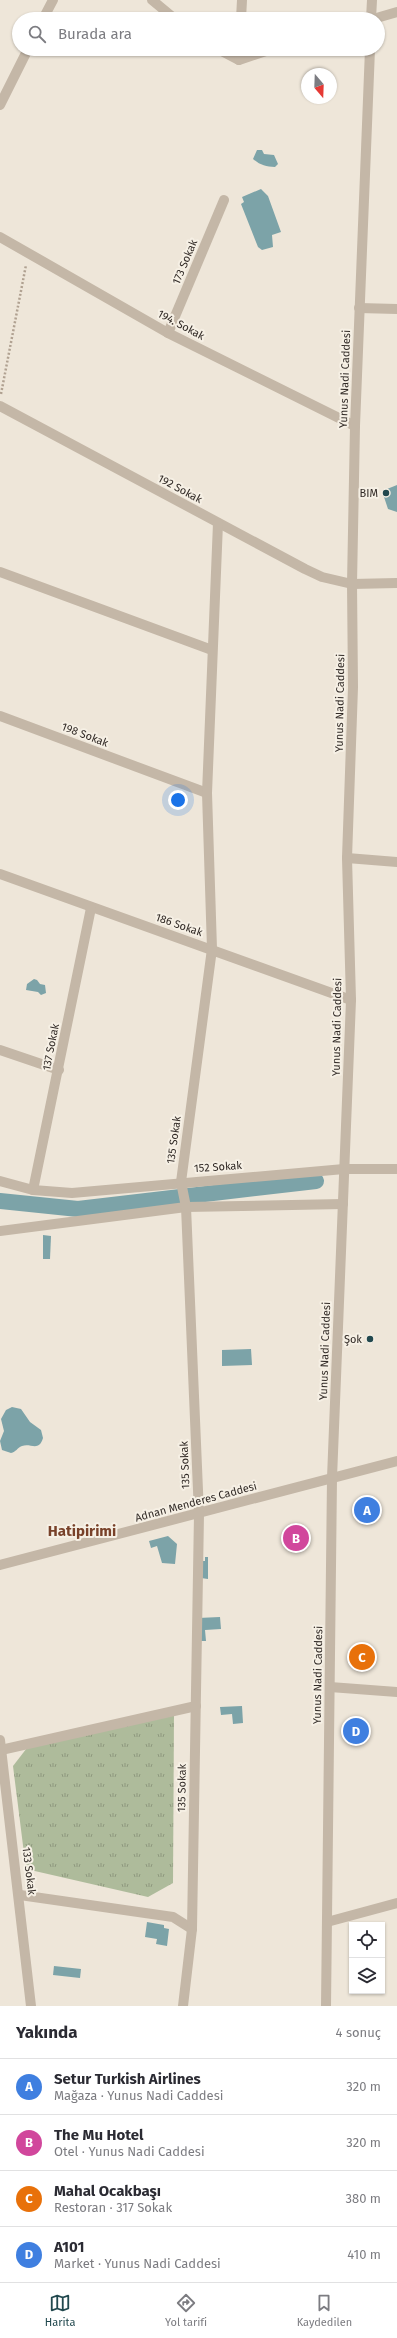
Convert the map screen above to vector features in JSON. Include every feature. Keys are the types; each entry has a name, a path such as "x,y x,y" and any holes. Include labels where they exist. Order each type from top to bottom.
{"street":[{"path":"47,12 53,0"},
{"path":"152,0 167,12"},
{"path":"241,12 242,0"},
{"path":"372,0 372,12"},
{"path":"385,15 397,12"},
{"path":"0,105 24,56"},
{"path":"231,56 239,60 251,56"},
{"path":"239,56 239,60"},
{"name":"Yunus Nadi Caddesi","path":"326,2006 332,1478 350,1000 347,858 353,687 352,584 355,426 370,56"},
{"name":"173 Sokak","path":"168,333 224,200"},
{"name":"194. Sokak","path":"0,237 168,333 355,426"},
{"path":"359,308 397,309"},
{"name":"192 Sokak","path":"0,406 322,577 352,584 397,583"},
{"name":"135 Sokak","path":"183,2006 192,1929 199,1514 185,1205 181,1186 212,950 207,793 218,523"},
{"path":"0,572 212,650"},
{"name":"198 Sokak","path":"0,716 207,793"},
{"path":"347,858 397,862"},
{"name":"186 Sokak","path":"0,874 350,1000"},
{"name":"137 Sokak","path":"33,1190 59,1070 91,908"},
{"path":"0,1050 59,1070"},
{"name":"152 Sokak","path":"0,1181 33,1190 72,1193 181,1186 344,1169 397,1169"},
{"path":"0,1231 185,1205 343,1204"},
{"name":"Adnan Menderes Caddesi","path":"0,1565 397,1461"},
{"path":"330,1687 397,1692"},
{"path":"0,1745 196,1706"},
{"name":"133 Sokak","path":"0,1745 20,1895 31,2006"},
{"path":"20,1895 173,1917 192,1929"},
{"path":"327,1922 397,1903"}],"path":[{"path":"0,397 28,253"}],"green space":[{"path":"174,1714 173,1883 148,1897 26,1869 13,1766 30,1744"}],"water":[{"path":"257,150 262,150 264,154 274,155 278,164 275,167 272,167 258,163 253,159"},
{"path":"261,189 268,196 281,232 272,235 273,247 262,250 258,247 241,204 244,202 242,197"},
{"path":"397,485 397,512 388,509 384,497 387,489"},
{"path":"34,979 40,984 45,985 46,993 41,995 38,992 26,990 27,984"},
{"path":"43,1235 51,1236 50,1259 43,1259"},
{"path":"251,1349 252,1365 222,1366 222,1350"},
{"path":"12,1407 21,1409 30,1422 41,1430 43,1438 39,1445 25,1445 11,1453 2,1450 0,1441 4,1431 1,1419 6,1410"},
{"path":"168,1536 177,1544 175,1564 162,1563 157,1546 151,1548 149,1541"},
{"path":"205,1557 208,1557 208,1579 201,1578 201,1561 205,1561"},
{"path":"220,1617 221,1629 205,1630 206,1641 199,1641 198,1618"},
{"path":"242,1706 243,1723 233,1724 232,1714 221,1715 220,1707"},
{"path":"147,1922 164,1925 164,1928 169,1929 167,1946 156,1944 157,1939 145,1937"},
{"path":"54,1966 81,1969 80,1978 53,1975"}],"waterway":[{"path":"0,1201 78,1209 316,1181"}],"place":[{"name":"BIM","path":"386,493"},
{"name":"Şok","path":"370,1339"},
{"name":"Setur Turkish Airlines","path":"367,1510"},
{"name":"The Mu Hotel","path":"296,1538"},
{"name":"Mahal Ocakbaşı","path":"362,1657"},
{"name":"A101","path":"356,1731"}],"district":[{"name":"Hatipirimi","path":"82,1531"}]}
